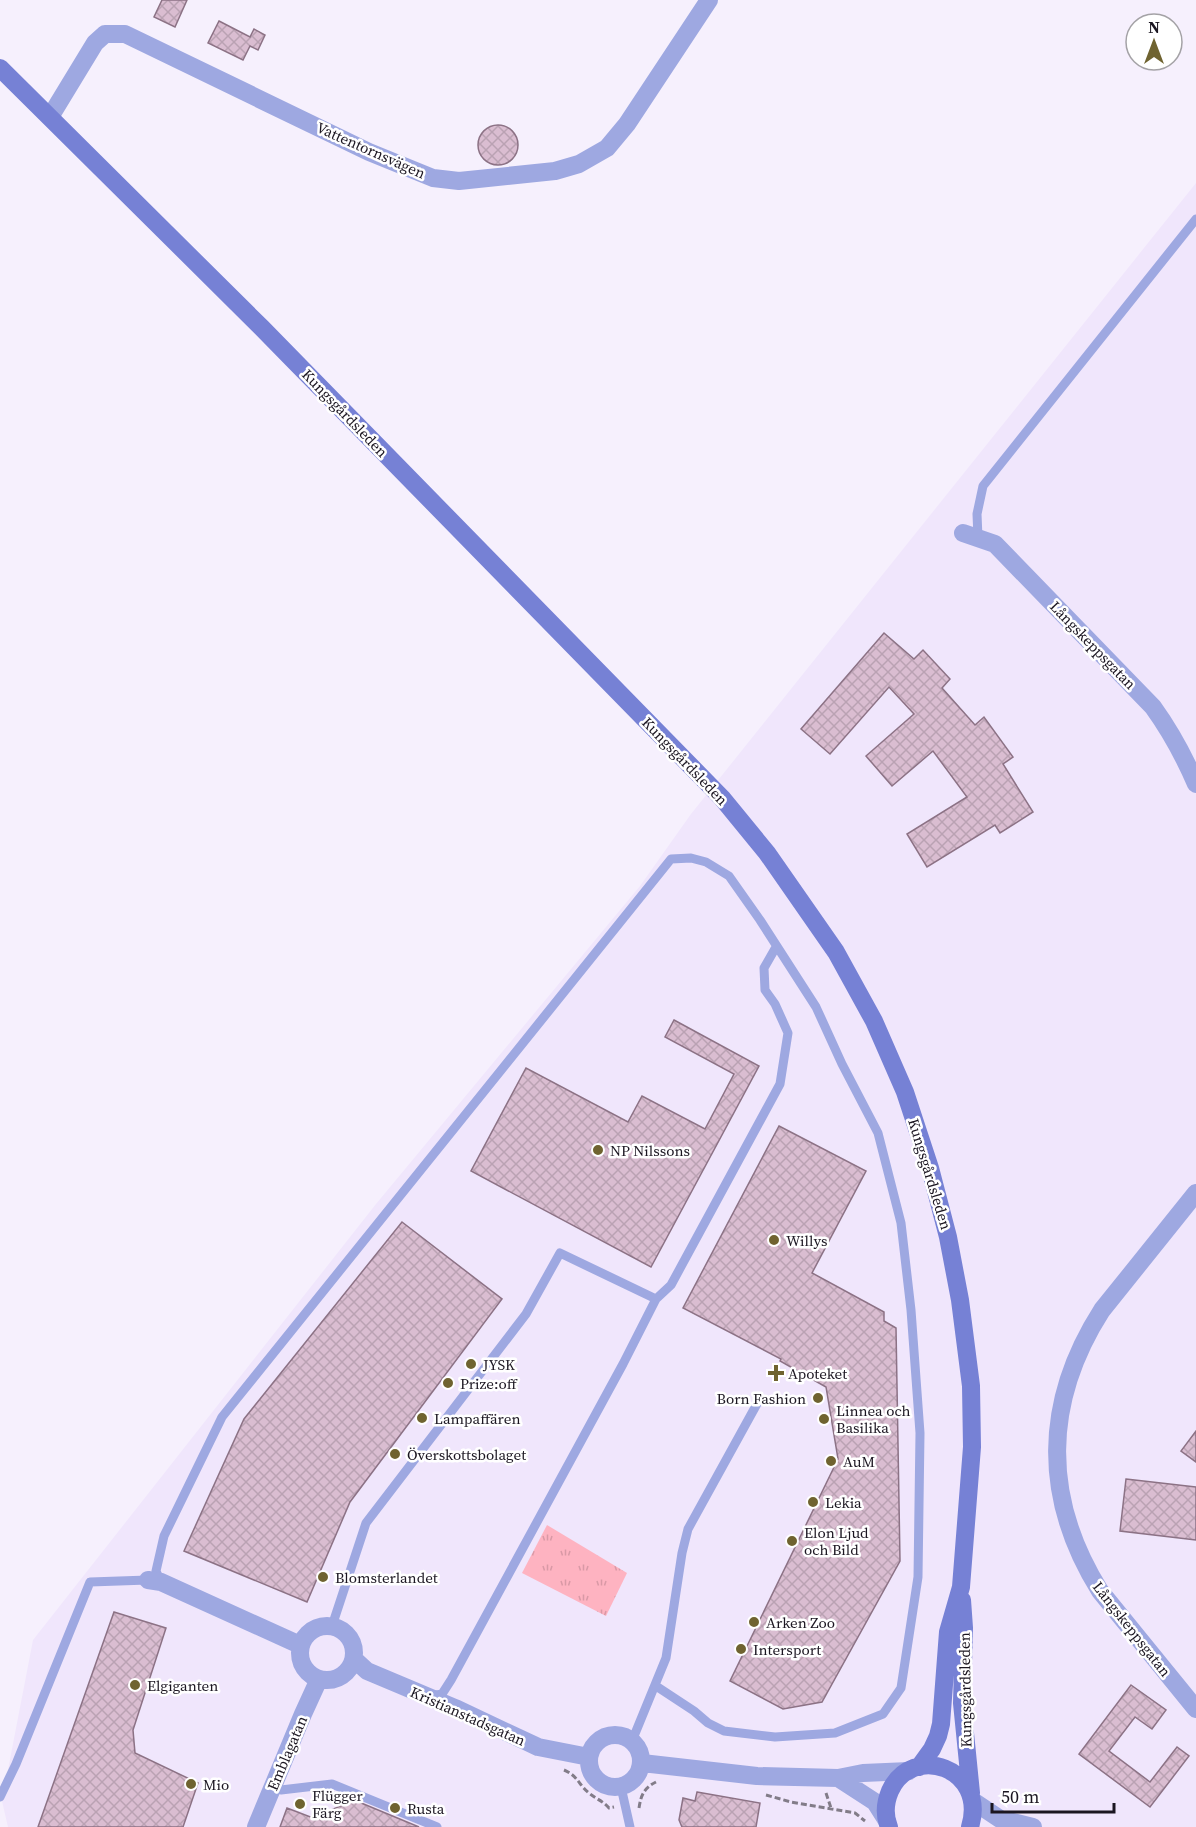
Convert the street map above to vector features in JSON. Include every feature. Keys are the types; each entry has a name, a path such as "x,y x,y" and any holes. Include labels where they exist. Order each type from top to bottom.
{"main road":[{"name":"Kungsgårdsleden","path":"0,68 262,328 722,798 767,853 836,952 874,1021 905,1092 930,1168 948,1237 960,1300 971,1386 972,1447 961,1587 964,1628 962,1703 974,1814 970,1827"},
{"name":"Kungsgårdsleden","path":"0,82 50,117"},
{"name":"Kungsgårdsleden","path":"882,1825 887,1798 899,1778 914,1769 938,1736 944,1694 948,1632 961,1587"},
{"path":"914,1769 929,1766 950,1770 966,1784 972,1797"}],"street":[{"name":"Vattentornsvägen","path":"50,117 95,43 105,34 125,34 369,152 433,178 459,181 555,171 579,164 607,148 627,124 709,0"},
{"name":"Långskeppsgatan","path":"970,536 995,544 1153,707 1185,757 1196,784"},
{"name":"Långskeppsgatan","path":"1196,1193 1102,1310 1089,1331 1071,1369 1062,1401 1056,1450 1065,1516 1087,1570 1100,1591 1196,1709"},
{"path":"155,1581 300,1645"},
{"path":"324,1625 333,1626 341,1629 352,1642 354,1659 344,1674 328,1680 311,1676 305,1670 299,1653 300,1645 309,1631 324,1625"},
{"name":"Kristianstadsgatan","path":"354,1659 367,1671 455,1708 538,1747 589,1757"},
{"name":"Emblagatan","path":"256,1827 320,1679"},
{"path":"620,1735 632,1741 640,1752 642,1763 635,1779 621,1787 612,1788 599,1782 590,1771 589,1757 595,1744 606,1736 620,1735"},
{"path":"642,1763 757,1776 838,1778 863,1773 914,1769"},
{"path":"838,1778 875,1802 882,1825"},
{"path":"972,1797 1000,1819 1033,1827"}],"lane":[{"path":"970,536 983,486 1196,219"},
{"path":"0,1797 16,1764 90,1582 155,1581 164,1536 222,1417 671,859 691,858 706,862 729,876 760,920 816,1007 842,1064 878,1133 901,1223 911,1310 920,1433 918,1577 901,1688 883,1714 835,1733 775,1737 724,1731 708,1723 656,1686"},
{"path":"426,1697 442,1694 451,1680 656,1299 671,1285 780,1084 788,1033 775,1004 765,990 764,968 776,947"},
{"path":"333,1626 366,1523 526,1314 561,1253 656,1299"},
{"path":"632,1741 666,1658 682,1553 688,1529 758,1402"},
{"path":"451,1680 448,1694 455,1708"},
{"path":"281,1790 332,1784 437,1827"},
{"path":"621,1787 630,1827"}],"path":[{"path":"639,1812 642,1794 647,1787 662,1781"},
{"path":"826,1792 831,1808"},
{"path":"761,1794 791,1802 855,1813 882,1825"}],"shaded area":[{"path":"1196,183 1196,1827 8,1827 2,1801 33,1640 376,1204 640,886 691,814"}],"green space":[{"path":"547,1525 627,1573 606,1616 522,1573"}],"building":[{"path":"162,0 187,0 175,27 154,17"},
{"path":"219,21 250,37 254,29 265,35 258,50 250,46 243,60 208,43"},
{"path":"498,125 506,126 512,131 517,137 517,153 512,159 506,164 498,165 490,164 484,159 479,153 478,145 479,137 484,131 490,126"},
{"path":"884,633 914,659 923,650 950,679 942,688 975,725 984,717 1013,757 1003,764 1033,812 1000,833 995,825 927,867 907,834 967,797 933,751 892,786 866,756 914,714 889,687 830,754 801,729"},
{"name":"NP Nilssons","path":"674,1020 759,1066 651,1267 471,1171 526,1068 628,1122 642,1096 705,1129 734,1074 665,1037"},
{"path":"779,1126 866,1171 812,1273 884,1312 884,1321 896,1328 900,1561 822,1702 783,1709 730,1681 838,1459 826,1387 780,1361 781,1359 683,1308"},
{"path":"402,1222 502,1299 350,1502 307,1602 184,1551 244,1419"},
{"path":"1196,1431 1196,1462 1181,1451"},
{"path":"1126,1479 1196,1487 1196,1540 1120,1531"},
{"path":"114,1612 166,1628 133,1730 135,1753 198,1783 183,1827 38,1827"},
{"path":"1131,1685 1166,1710 1152,1729 1135,1717 1109,1751 1150,1782 1177,1747 1189,1756 1150,1807 1079,1754"},
{"path":"697,1792 760,1803 756,1827 682,1827 679,1820 683,1798 695,1801"},
{"path":"354,1800 419,1827 280,1827 287,1808 313,1818"}],"place":[{"name":"NP Nilssons","path":"598,1150"},
{"name":"Willys","path":"774,1240"},
{"name":"JYSK","path":"471,1364"},
{"name":"Apoteket","path":"776,1373"},
{"name":"Prize:off","path":"448,1383"},
{"name":"Born Fashion","path":"818,1398"},
{"name":"Lampaffären","path":"422,1418"},
{"name":"Linnea och Basilika","path":"824,1419"},
{"name":"Överskottsbolaget","path":"395,1454"},
{"name":"AuM","path":"831,1461"},
{"name":"Lekia","path":"813,1502"},
{"name":"Elon Ljud och Bild","path":"792,1541"},
{"name":"Blomsterlandet","path":"323,1577"},
{"name":"Arken Zoo","path":"754,1622"},
{"name":"Intersport","path":"741,1649"},
{"name":"Elgiganten","path":"135,1685"},
{"name":"Mio","path":"191,1784"},
{"name":"Flügger Färg","path":"300,1804"},
{"name":"Rusta","path":"395,1808"}]}
